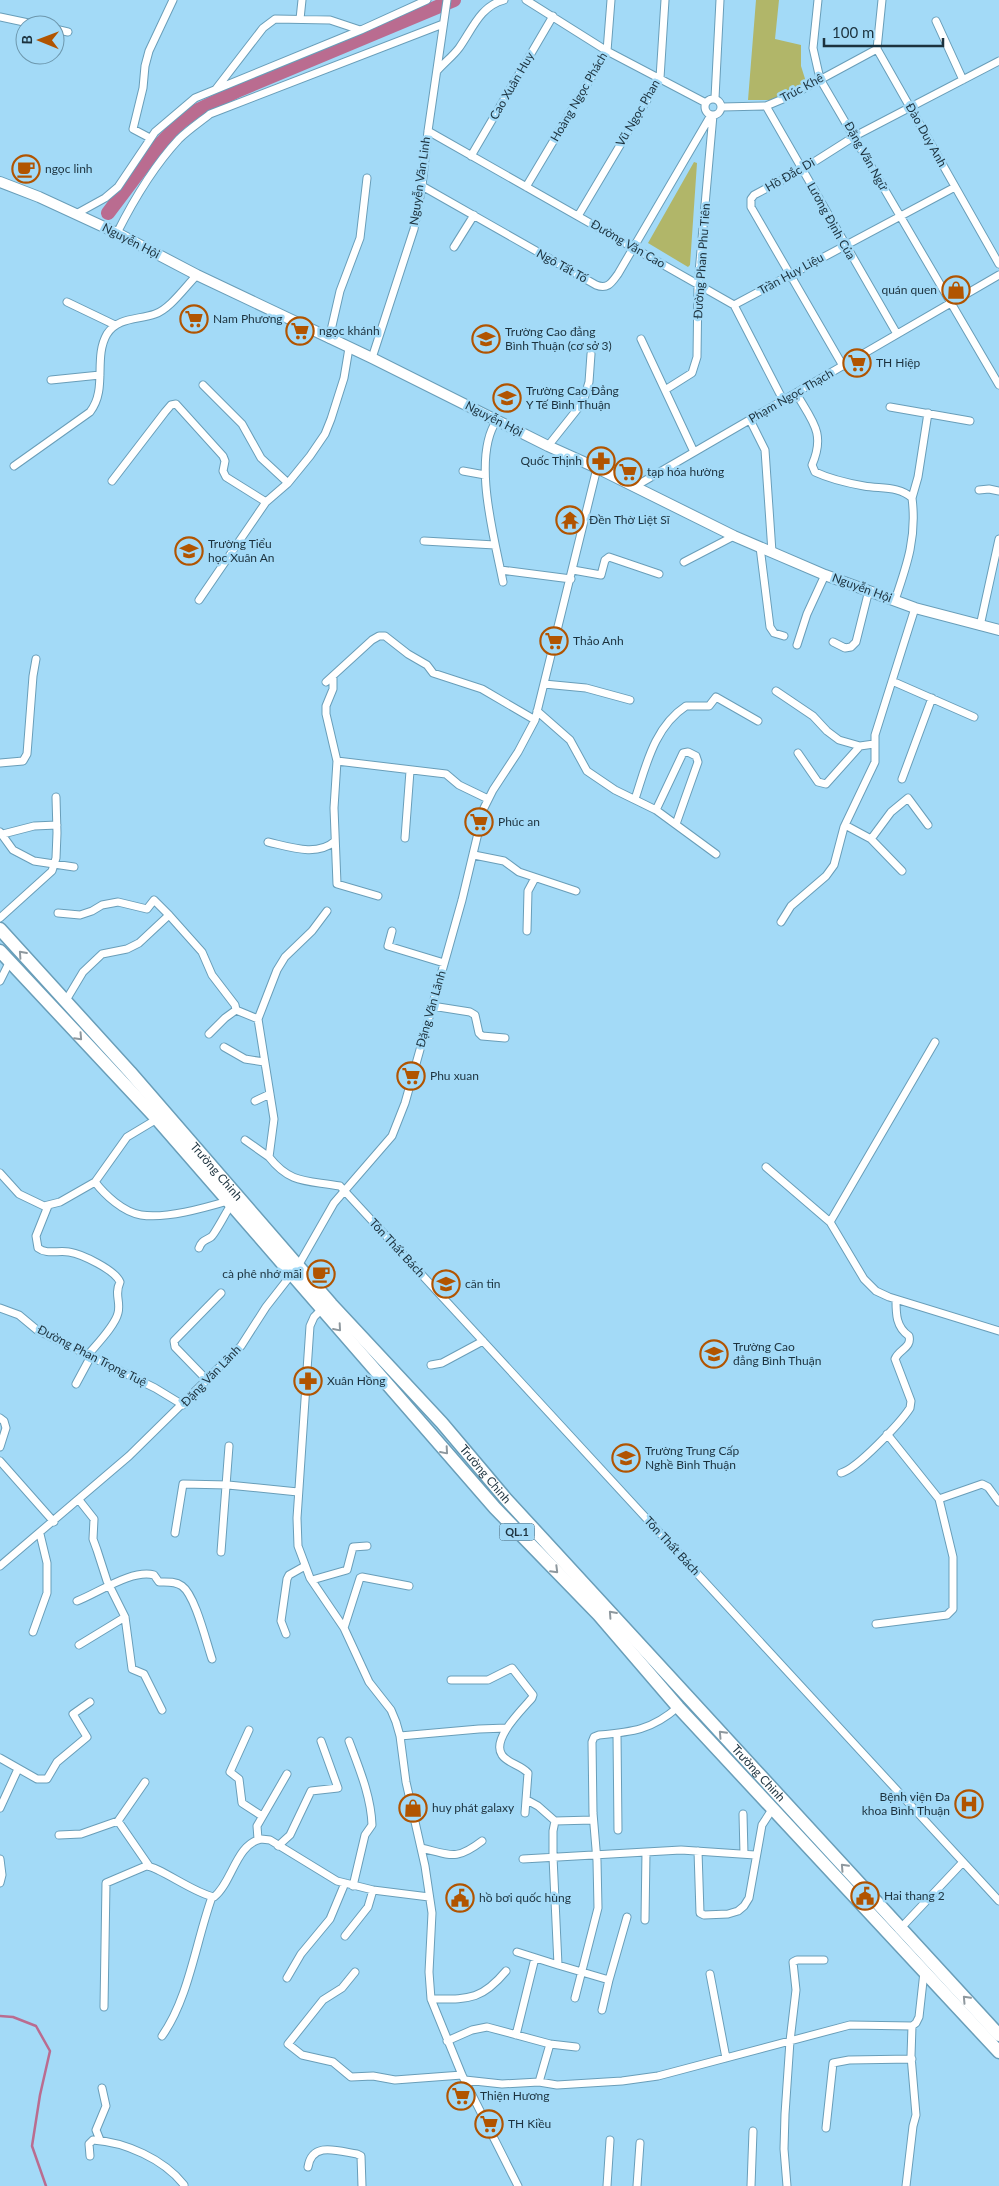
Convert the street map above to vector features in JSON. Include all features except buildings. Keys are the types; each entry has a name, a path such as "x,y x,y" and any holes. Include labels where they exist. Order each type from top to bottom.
{"highway":[{"name":"Trường Chinh","path":"0,930 130,1072 495,1508 599,1615 678,1707 999,2052"},
{"name":"Trường Chinh","path":"0,950 157,1119 230,1203 294,1270"},
{"name":"Trường Chinh","path":"326,1306 442,1423 524,1520 999,2035"}],"street":[{"path":"150,138 133,129 143,88 145,66 149,51 173,0"},
{"path":"300,20 302,0"},
{"path":"76,214 105,198 118,187 150,138 166,121 195,98 361,30 426,0"},
{"name":"Nguyễn Văn Linh","path":"372,358 414,229 422,186 447,0"},
{"path":"437,70 458,50 486,8 495,2 504,0"},
{"path":"526,0 606,51 706,103"},
{"name":"Hoàng Ngọc Phách","path":"526,186 606,51 610,0"},
{"name":"Vũ Ngọc Phan","path":"578,216 660,78 665,0"},
{"path":"715,98 720,0"},
{"name":"Đặng Văn Ngữ","path":"818,0 813,48 820,79 999,385"},
{"path":"877,49 882,0"},
{"name":"Cao Xuân Huy","path":"471,156 553,16"},
{"path":"0,17 15,20"},
{"path":"215,90 269,22 281,18 330,20 361,30"},
{"path":"936,21 963,80"},
{"path":"117,233 131,204 159,162 181,137 210,114 444,24"},
{"name":"Trúc Khê","path":"722,107 766,106 790,96 877,49"},
{"name":"Đào Duy Anh","path":"877,49 999,264"},
{"name":"Hồ Đắc Di","path":"843,366 752,207 751,199 855,136 910,106 999,62"},
{"path":"706,103 715,98"},
{"path":"706,103 705,108 712,115 719,113 722,107 715,98"},
{"name":"Lương Định Của","path":"766,106 844,245 897,334"},
{"name":"Ngô Tất Tố","path":"422,186 600,287 611,284 696,138 712,115"},
{"name":"Đường Phan Phu Tiên","path":"665,390 692,373 697,357 698,284 712,115"},
{"name":"Đường Văn Cao","path":"428,131 734,305"},
{"path":"696,138 711,145"},
{"path":"329,339 340,291 360,238 367,178"},
{"name":"Nguyễn Hội","path":"0,182 117,233 197,276 372,358 734,536 825,574 915,608 999,630"},
{"name":"Trần Huy Liệu","path":"734,305 955,186"},
{"path":"454,247 474,215"},
{"name":"Phạm Ngọc Thạch","path":"634,487 999,275"},
{"path":"14,466 90,412 99,396 102,348 107,335 115,325 124,320 163,311 197,276"},
{"path":"67,302 115,325"},
{"path":"734,305 784,400"},
{"path":"640,339 694,452"},
{"path":"199,600 266,502 288,482 310,456 324,434 331,419 344,378 349,348"},
{"path":"548,446 584,402 589,382 591,354"},
{"path":"51,380 100,375"},
{"path":"203,385 242,424 261,458 288,482"},
{"path":"796,393 817,432 818,446 812,465 815,472 835,480 896,490 907,493 912,498"},
{"path":"112,481 165,412 171,405 176,404 223,456 225,461 223,471 226,477 266,502"},
{"path":"890,407 928,412 970,421"},
{"path":"895,600 910,553 914,528 912,498 918,477 928,412"},
{"path":"496,420 486,446 485,475 495,545 503,582"},
{"path":"750,420 765,450 772,552"},
{"name":"Đặng Văn Lãnh","path":"0,1566 79,1500 183,1405 241,1346 294,1270 334,1203 382,1148 397,1126 406,1103 474,856 484,808 535,720 597,468"},
{"path":"463,471 485,475"},
{"path":"979,490 999,491"},
{"path":"684,562 734,536"},
{"path":"980,626 999,539"},
{"path":"424,541 495,545"},
{"path":"760,547 770,627 774,633 784,636"},
{"path":"573,570 601,575 606,558 610,557 660,574"},
{"path":"501,570 571,579"},
{"path":"797,644 807,614 825,574"},
{"path":"833,642 844,648 851,647 856,642 869,590"},
{"path":"781,922 791,906 826,876 834,865 845,825 875,762 874,744 915,608"},
{"path":"326,682 375,638 385,636 408,654 427,665 433,673 487,691 535,720"},
{"path":"0,763 23,761 28,754 33,676 36,659"},
{"path":"333,676 333,689 326,714 337,761 334,782 337,884 378,896"},
{"path":"892,681 974,717"},
{"path":"544,684 586,688 630,700"},
{"path":"776,691 813,716 827,731 839,740 860,746 874,744"},
{"path":"635,799 656,738 662,729 686,706 709,706 716,697 758,721"},
{"path":"902,779 932,698"},
{"path":"537,711 570,740 587,771 600,781 656,810 716,854"},
{"path":"798,753 818,782 826,784 860,746"},
{"path":"656,810 683,753 688,752 696,756 698,762 676,824"},
{"path":"337,761 446,774 459,786 488,799"},
{"path":"405,838 410,771"},
{"path":"0,918 50,875 54,865 57,824 56,797"},
{"path":"871,839 891,812 908,798 928,825"},
{"path":"57,824 34,826 2,833 13,850 34,861 74,867"},
{"path":"845,825 871,839 902,871"},
{"path":"268,842 311,850 326,848 335,841"},
{"path":"474,856 504,860 519,872 576,891"},
{"path":"527,931 528,890 536,878"},
{"path":"58,913 80,915 118,902 147,909 154,900 170,914 202,952 212,975 235,1005 236,1010"},
{"path":"269,1157 274,1128 264,1062 262,1032 258,1019 277,970 285,957 312,931 327,911"},
{"path":"61,997 102,954 127,949 139,943 170,914"},
{"path":"392,931 388,946 444,963"},
{"path":"0,981 10,961"},
{"path":"432,1006 470,1012 475,1015 479,1033 482,1036 505,1038"},
{"path":"236,1010 258,1019"},
{"path":"208,1034 224,1018 236,1010"},
{"path":"830,1222 935,1042"},
{"path":"224,1047 245,1059 264,1062"},
{"path":"255,1100 270,1094"},
{"path":"0,1173 11,1187 30,1201 44,1206 60,1202 95,1182 127,1137 157,1119"},
{"path":"246,1140 269,1157 278,1168 301,1182 317,1182 340,1186 345,1191"},
{"path":"766,1167 830,1222 864,1279 876,1291 896,1300 999,1331"},
{"path":"95,1182 112,1200 140,1215 178,1213 230,1203"},
{"name":"Tôn Thất Bách","path":"345,1191 999,1901"},
{"path":"200,1248 203,1240 212,1236 230,1203"},
{"path":"48,1206 36,1236 38,1248 52,1253 71,1252 114,1275 120,1282 116,1293 119,1306 116,1319 89,1357 76,1384"},
{"path":"207,1380 175,1347 174,1341 221,1293"},
{"path":"841,1473 850,1469 887,1434 906,1415 911,1404 895,1359 909,1345 910,1341 909,1336 900,1326 896,1316 896,1300"},
{"path":"326,1306 314,1317 310,1326 298,1492 297,1538 305,1566 312,1580 344,1628 369,1682 391,1710 400,1736 406,1782 421,1848 432,1913 429,1972 431,2000 447,2041 518,2186"},
{"name":"Đường Phan Trọng Tuệ","path":"0,1308 19,1315 37,1330 156,1388 183,1405"},
{"path":"431,1365 442,1363 483,1341"},
{"path":"0,1418 4,1421 6,1428 0,1447"},
{"path":"876,1624 951,1612 953,1556 939,1499 887,1434"},
{"path":"221,1552 228,1485 229,1446"},
{"path":"0,1461 54,1522"},
{"path":"175,1534 183,1484 228,1485 298,1492"},
{"path":"939,1499 982,1484 988,1487 999,1502"},
{"path":"79,1500 94,1519 94,1539 110,1587 125,1616 132,1669 144,1674 162,1710"},
{"path":"33,1632 48,1588 46,1557 40,1534"},
{"path":"347,1570 353,1547 367,1546"},
{"path":"286,1634 281,1621 287,1579 289,1575 305,1566"},
{"path":"312,1580 347,1570 360,1578 409,1586"},
{"path":"77,1601 133,1576 151,1574 159,1582 173,1582 184,1587 194,1601 201,1630 212,1659"},
{"path":"344,1628 360,1578"},
{"path":"79,1645 125,1616"},
{"path":"451,1680 488,1680 512,1668 533,1696 502,1735 499,1747 501,1753 528,1773 526,1813"},
{"path":"0,1758 37,1779 47,1779 57,1762 87,1737 73,1714 90,1702"},
{"path":"575,1998 598,1908 592,1742 599,1735 643,1729 660,1722 678,1707"},
{"path":"400,1736 507,1728"},
{"path":"248,1730 230,1772 239,1780 242,1803 262,1816"},
{"path":"617,1734 618,1830"},
{"path":"278,1846 290,1835 311,1791 338,1788 321,1741"},
{"path":"349,1741 365,1787 372,1825 365,1835 353,1886"},
{"path":"0,1808 18,1769"},
{"path":"162,2036 170,2024 179,2003 197,1952 200,1930 212,1897 216,1896 242,1855 258,1839 257,1826 288,1774"},
{"path":"59,1835 81,1834 118,1821 145,1782"},
{"path":"527,1800 538,1806 555,1821 594,1820"},
{"path":"698,1851 700,1913 704,1915 728,1914 738,1911 744,1906 748,1898 762,1825 774,1808"},
{"path":"743,1814 744,1854"},
{"path":"118,1821 149,1866 177,1882 212,1897"},
{"path":"555,1821 553,1857 558,1965"},
{"path":"258,1839 270,1840 329,1877 345,1884 373,1890 430,1897"},
{"path":"421,1848 455,1855 469,1851 482,1841"},
{"path":"523,1859 698,1851 755,1855"},
{"path":"645,1920 646,1852"},
{"path":"0,1859 2,1875 0,1883"},
{"path":"892,1937 963,1862"},
{"path":"104,2007 106,1883 149,1866"},
{"path":"286,1978 301,1954 330,1919 345,1884"},
{"path":"345,1936 368,1907 373,1890"},
{"path":"602,2010 627,1917"},
{"path":"517,1952 609,1980"},
{"path":"516,2035 535,1958"},
{"path":"787,2186 785,2134 790,2041 796,1990 792,1962 797,1960 824,1960"},
{"path":"431,2000 466,1998 479,1995 494,1985 506,1971"},
{"path":"355,1972 342,1988 323,2000 288,2044 302,2055 333,2062 351,2077 369,2076 396,2080 464,2077 502,2084 539,2082 557,2085 622,2081 658,2076 850,2025 912,2026 919,2017 924,1972"},
{"path":"710,1974 726,2058"},
{"path":"906,2186 916,2115 912,2026"},
{"path":"447,2041 472,2030 488,2027 550,2044 576,2047"},
{"path":"539,2082 550,2044"},
{"path":"826,2128 833,2063 849,2060 912,2059"},
{"path":"100,2140 96,2130 106,2106 102,2088"},
{"path":"751,2186 753,2131"},
{"path":"90,2156 89,2144 93,2140 130,2147 146,2155 178,2178 183,2186"},
{"path":"607,2186 610,2140"},
{"path":"637,2186 640,2143"},
{"path":"308,2167 309,2158 320,2150 357,2154 361,2156 362,2162 362,2186"}],"green space":[{"path":"756,0 779,0 775,39 801,45 801,66 806,82 773,100 748,100"},
{"path":"694,162 697,163 690,265 688,267 648,243"}],"waterway":[{"path":"108,213 160,144 180,123 196,111 239,90 454,0"},
{"path":"0,2016 13,2017 36,2026 50,2051 40,2095 32,2146 46,2186"}],"place":[{"name":"ngọc linh","path":"26,169"},
{"name":"quán quen","path":"956,290"},
{"name":"Nam Phương","path":"194,319"},
{"name":"ngọc khánh","path":"300,331"},
{"name":"Trường Cao đẳng Bình Thuận (cơ sở 3)","path":"486,339"},
{"name":"TH Hiệp","path":"857,363"},
{"name":"Trường Cao Đẳng Y Tế Bình Thuận","path":"507,398"},
{"name":"Quốc Thịnh","path":"601,461"},
{"name":"tạp hóa hường","path":"628,472"},
{"name":"Đền Thờ Liệt Sĩ","path":"570,520"},
{"name":"Trường Tiểu học Xuân An","path":"189,551"},
{"name":"Thảo Anh","path":"554,641"},
{"name":"Phúc an","path":"479,822"},
{"name":"Phu xuan","path":"411,1076"},
{"name":"cà phê nhớ mãi","path":"321,1274"},
{"name":"căn tin","path":"446,1284"},
{"name":"Trường Cao đẳng Bình Thuận","path":"714,1354"},
{"name":"Xuân Hồng","path":"308,1381"},
{"name":"Trường Trung Cấp Nghề Bình Thuận","path":"626,1458"},
{"name":"Bệnh viện Đa khoa Bình Thuận","path":"969,1804"},
{"name":"huy phát galaxy","path":"413,1808"},
{"name":"Hai thang 2","path":"865,1896"},
{"name":"hồ bơi quốc hùng","path":"460,1898"},
{"name":"Thiện Hương","path":"461,2096"},
{"name":"TH Kiều","path":"489,2124"}]}
